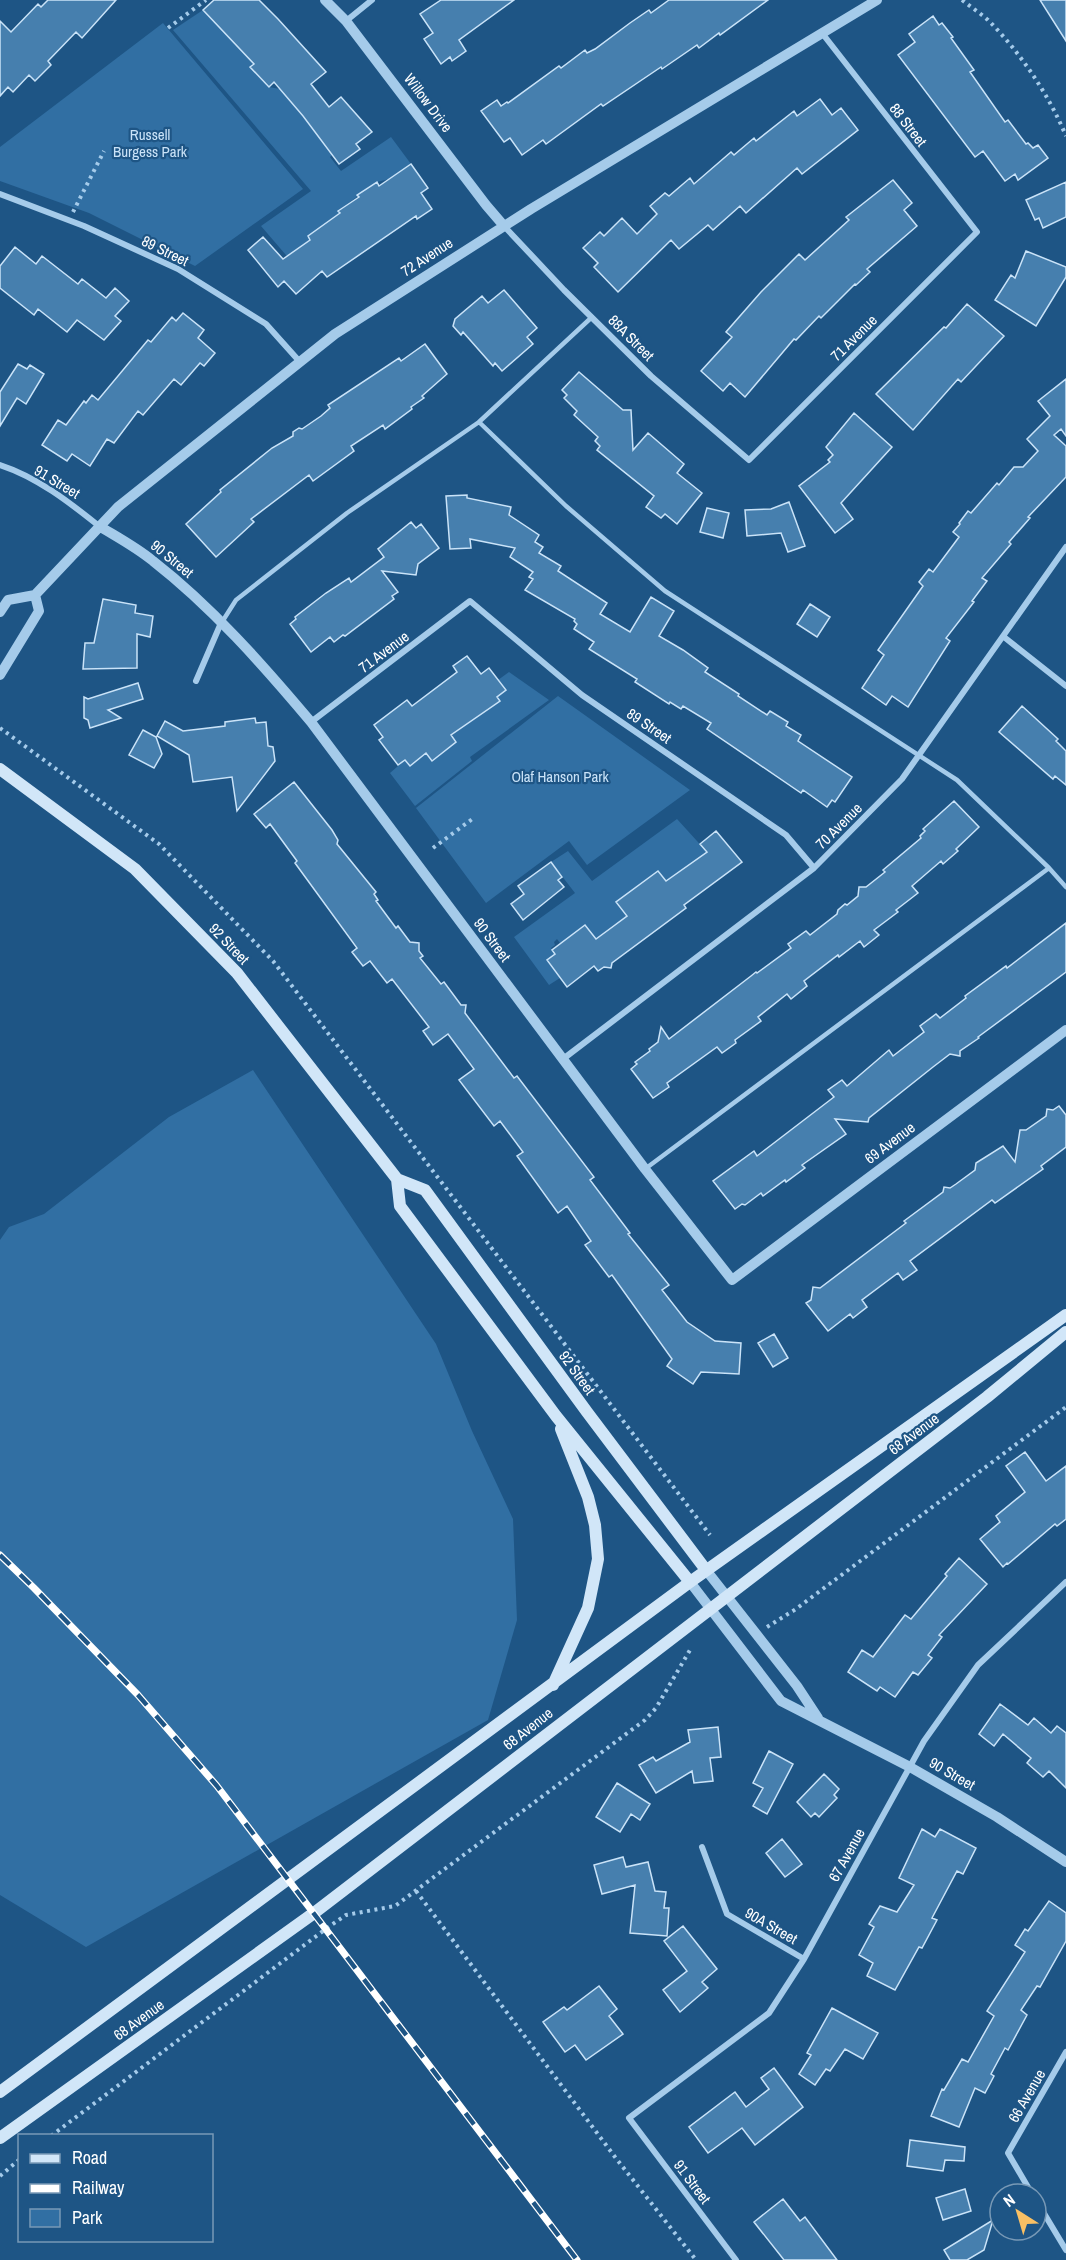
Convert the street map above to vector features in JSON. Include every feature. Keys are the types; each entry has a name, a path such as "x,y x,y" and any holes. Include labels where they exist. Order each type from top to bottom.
{"main road":[{"name":"92 Street","path":"0,770 135,869 237,973 397,1179 425,1190 587,1413 706,1570"},
{"name":"92 Street","path":"397,1179 400,1206 556,1416 690,1582"},
{"name":"68 Avenue","path":"0,2092 706,1570 1066,1315"},
{"name":"68 Avenue","path":"0,2138 314,1913 987,1397 1066,1332"},
{"path":"552,1686 588,1608 598,1559 595,1525 588,1497 556,1416"}],"street":[{"name":"Willow Drive","path":"325,0 346,21 504,226"},
{"path":"346,21 372,0"},
{"name":"72 Avenue","path":"35,595 118,507 334,334 504,226 877,0"},
{"name":"88 Street","path":"821,32 977,232"},
{"name":"89 Street","path":"0,194 69,220 178,269 266,324 300,362"},
{"name":"88A Street","path":"504,226 651,376 748,460"},
{"name":"71 Avenue","path":"748,460 977,232"},
{"name":"91 Street","path":"0,465 42,485 70,502 99,526"},
{"name":"90 Street","path":"99,526 153,561 221,623 270,674 311,722 645,1169 732,1280"},
{"name":"70 Avenue","path":"563,1059 814,868 902,779 1066,547"},
{"path":"0,612 8,600 35,595 39,611 0,675"},
{"name":"71 Avenue","path":"311,722 470,602"},
{"name":"89 Street","path":"470,602 582,695 786,836 814,868"},
{"path":"196,681 221,623"},
{"path":"1004,637 1066,686"},
{"name":"69 Avenue","path":"732,1280 1066,1030"},
{"name":"92 Street","path":"706,1570 726,1597"},
{"name":"92 Street","path":"690,1582 710,1608"},
{"name":"67 Avenue","path":"628,2118 769,2013 804,1959 924,1741 978,1665 1066,1582"},
{"name":"90 Street","path":"726,1597 797,1686 818,1719"},
{"name":"90 Street","path":"710,1608 781,1701 910,1767 997,1817 1066,1862"},
{"name":"90A Street","path":"702,1847 727,1914 804,1959"},
{"name":"66 Avenue","path":"1025,2182 1008,2153 1066,2052"},
{"name":"91 Street","path":"628,2118 736,2260"},
{"path":"1048,2220 1066,2250"}],"lane":[{"path":"221,623 236,600 338,520 479,422 592,317"},
{"path":"479,422 566,506 665,591 957,780 1066,887"},
{"path":"645,1169 1049,868"}],"path":[{"path":"168,28 206,0"},
{"path":"962,0 988,20 1022,60 1058,118 1066,136"},
{"path":"69,220 104,151"},
{"path":"0,728 159,844 273,961 710,1535"},
{"path":"433,848 475,817"},
{"path":"764,1629 796,1609 1066,1407"},
{"path":"54,2134 327,1928 346,1915 395,1906 645,1720 656,1708 690,1650"},
{"path":"416,1891 615,2157 696,2260"},
{"path":"0,2176 18,2161"}],"green space":[{"path":"203,10 230,35 236,46 254,60 251,68 269,87 280,89 333,154 330,157 341,171 391,137 411,164 389,179 377,182 308,236 310,240 305,243 298,269 261,226 311,191 173,30"},
{"name":"Russell Burgess Park","path":"163,23 303,189 195,266 89,213 0,181 0,147"},
{"path":"509,672 549,700 470,757 472,761 415,806 390,773 405,760 411,766 418,760 413,755 422,748 432,761 456,742 452,736 455,732 500,701 497,697 498,680"},
{"name":"Olaf Hanson Park","path":"558,696 690,790 587,865 569,841 486,903 416,808"},
{"path":"677,819 707,852 677,896 658,871 641,884 632,923 615,924 602,934 603,948 585,925 572,935 577,966 557,939 551,948 555,954 547,960 560,978 549,985 514,937 575,893 551,862 568,851 592,881"},
{"path":"253,1070 436,1344 472,1431 513,1519 517,1620 488,1720 86,1947 0,1895 0,1240 9,1227 44,1214 169,1117"}],"building":[{"path":"48,0 116,0 82,38 76,32 48,61 51,65 35,81 29,75 13,92 8,87 0,96 0,21 11,32 38,4 41,7"},
{"path":"214,0 259,0 278,19 326,72 311,84 329,107 341,97 372,132 356,144 360,149 339,164 274,82 269,87 250,67 254,64 203,10"},
{"path":"441,0 514,0 459,40 466,51 452,61 450,57 441,64 424,39 433,33 420,14"},
{"path":"669,0 768,0 720,35 719,33 699,48 697,45 603,106 601,104 546,144 543,140 522,155 510,138 504,142 481,111 497,100 501,106 508,103 559,66 561,68 585,50 587,53 595,49 649,10 651,13"},
{"path":"1040,0 1066,0 1066,41"},
{"path":"933,16 939,25 942,23 953,37 951,38 974,70 970,72 1005,122 1008,120 1026,144 1028,143 1033,148 1038,145 1048,158 1018,180 1015,174 1005,181 983,151 975,157 898,55 915,42 909,34"},
{"path":"820,99 832,115 841,108 858,130 802,174 797,168 746,213 740,206 713,230 708,225 679,249 671,240 618,292 594,267 598,263 583,248 600,232 604,236 622,218 637,234 657,214 650,206 665,193 669,196 690,178 694,184 731,152 734,155 754,138 756,141 794,111 797,116"},
{"path":"411,164 428,188 421,193 432,209 417,219 416,216 327,277 322,271 296,294 284,281 278,287 248,250 263,237 283,259 310,240 308,236 340,213 338,211 359,197 357,195 377,182 379,186"},
{"path":"893,180 912,203 904,210 917,226 867,269 870,272 821,318 819,316 796,340 794,339 745,397 730,383 723,391 701,371 732,337 726,332 799,254 805,260 849,220 846,217"},
{"path":"1066,182 1066,217 1043,228 1039,218 1035,220 1026,200"},
{"path":"15,247 36,264 42,256 78,284 82,279 106,298 115,288 129,301 115,316 121,321 104,340 77,320 67,332 38,309 34,315 0,288 0,266"},
{"path":"1026,251 1066,267 1066,277 1036,326 995,300 1011,275 1015,278"},
{"path":"504,290 537,328 527,337 533,344 502,371 495,363 493,366 463,332 461,335 453,326 455,319 482,296 488,303"},
{"path":"967,304 1004,336 961,382 958,379 913,430 876,394 944,327 946,328"},
{"path":"183,313 204,330 198,338 215,353 204,366 200,363 181,385 174,379 143,415 138,411 114,443 107,439 90,466 72,454 67,461 42,445 58,420 66,425 84,401 86,403 92,395 98,400 148,340 151,342 172,317 176,321"},
{"path":"425,344 447,374 422,396 424,398 385,429 383,425 351,446 354,451 313,481 309,475 251,519 254,522 216,557 186,524 221,492 220,490 272,448 293,436 293,432 299,428 302,429 321,416 330,408 328,405 399,358 401,361"},
{"path":"18,364 27,369 30,365 44,374 26,404 17,398 0,426 0,392"},
{"path":"579,372 623,410 631,410 633,450 648,433 684,464 677,473 702,493 677,524 665,514 661,518 646,507 654,496 597,450 600,446 595,441 598,437 574,415 577,411 564,398 567,395 562,390"},
{"path":"1066,379 1066,436 1061,429 1054,435 1066,446 1066,477 1028,517 1030,518 1009,542 1011,544 982,578 987,581 946,638 950,641 908,707 892,696 886,705 862,688 884,655 878,650 923,586 919,582 929,569 933,572 959,537 953,532 968,511 971,513 1014,467 1023,467 1038,451 1027,439 1050,416 1038,401"},
{"path":"854,413 892,447 841,503 853,519 835,533 799,486 830,462 828,460 833,455 826,447"},
{"path":"467,495 467,498 511,507 509,515 539,535 535,542 543,547 539,553 561,566 558,571 607,603 600,614 630,632 651,597 674,611 659,636 708,668 705,672 739,694 738,696 767,715 770,711 788,722 786,726 801,735 798,741 852,777 835,802 832,800 827,807 803,790 801,793 707,729 711,723 683,706 681,709 670,702 669,704 635,682 637,679 589,649 594,642 574,629 577,624 575,619 525,590 533,579 529,577 533,572 510,557 515,548 470,539 471,548 450,549 446,496"},
{"path":"789,502 805,546 788,552 781,533 747,536 745,510 771,509"},
{"path":"707,508 729,513 723,538 700,532"},
{"path":"411,522 416,528 421,524 439,548 418,564 416,575 382,571 398,592 392,596 394,599 345,636 343,635 334,642 330,637 311,652 290,624 296,619 295,617 326,593 349,578 351,582 384,557 378,549"},
{"path":"103,599 136,605 135,613 153,616 150,637 137,634 137,668 83,669 85,643 94,643"},
{"path":"810,604 830,617 817,637 797,624"},
{"path":"467,656 481,674 489,668 506,690 497,697 500,701 451,735 456,742 432,761 426,753 410,766 405,760 398,765 379,740 383,737 374,725 407,700 412,706 457,672 453,666"},
{"path":"138,683 143,699 108,710 121,718 90,728 88,720 84,718 84,697 88,699"},
{"path":"1022,706 1058,739 1056,741 1066,751 1066,785 1055,776 1053,779 999,732"},
{"path":"255,718 256,723 266,722 268,746 273,747 275,761 237,811 232,777 193,782 189,755 157,736 165,721 183,731 225,726 225,722"},
{"path":"143,730 156,737 162,754 154,768 129,755"},
{"path":"294,782 332,830 338,840 337,844 376,892 374,894 378,900 376,901 396,928 398,926 410,942 419,943 419,951 423,956 420,958 441,984 444,982 461,1005 466,1005 465,1013 514,1078 517,1076 594,1177 590,1180 630,1233 628,1234 669,1285 662,1290 687,1322 715,1341 741,1343 739,1374 701,1372 693,1384 667,1366 672,1359 612,1275 609,1277 585,1245 591,1241 567,1206 558,1213 517,1156 523,1152 500,1121 494,1126 459,1080 474,1069 448,1034 433,1045 423,1031 429,1027 392,979 387,983 370,961 363,966 352,952 357,948 295,863 297,861 270,824 266,828 254,814"},
{"path":"954,801 979,827 956,849 958,851 943,864 941,861 912,886 918,893 874,930 879,935 864,947 860,941 839,957 838,955 804,981 807,986 791,999 787,994 758,1017 761,1021 735,1040 736,1043 722,1053 717,1047 667,1083 669,1087 653,1098 631,1069 637,1064 635,1062 658,1042 661,1027 669,1039 791,948 788,944 806,931 810,935 837,914 845,904 847,905 858,896 859,887 866,887 885,872 883,870 921,838 920,836 925,831 923,829"},
{"path":"716,831 742,862 684,905 686,908 612,963 611,968 604,967 598,971 594,966 567,987 547,960 555,954 552,950 585,925 596,939 627,916 616,902 658,871 666,881 707,852 700,844"},
{"path":"551,862 562,877 558,880 564,887 523,920 511,904 524,894 518,886"},
{"path":"1066,923 1066,972 960,1051 960,1056 950,1054 869,1118 868,1122 835,1119 846,1134 802,1165 805,1168 786,1182 785,1180 763,1196 761,1193 745,1205 742,1204 735,1209 713,1181 754,1151 757,1156 834,1097 828,1090 842,1080 847,1086 889,1050 893,1056 924,1032 920,1026 936,1014 940,1018 966,998 965,996 1006,966 1007,968"},
{"path":"1059,1106 1066,1115 1066,1147 1041,1166 1043,1169 995,1203 992,1200 910,1261 917,1270 903,1280 898,1273 862,1300 867,1307 853,1318 850,1314 828,1331 806,1303 811,1300 813,1287 820,1288 906,1223 904,1221 943,1192 944,1187 950,1188 956,1184 975,1170 976,1163 1003,1146 1015,1162 1020,1130 1026,1130 1046,1116 1047,1109 1053,1110"},
{"path":"774,1334 788,1358 773,1367 758,1343"},
{"path":"1025,1452 1046,1481 1066,1466 1066,1519 1057,1526 1055,1524 1003,1567 980,1539 1000,1522 996,1516 1025,1492 1006,1466"},
{"path":"959,1558 987,1584 939,1635 942,1637 928,1655 932,1658 918,1675 913,1672 895,1697 880,1687 877,1691 848,1672 862,1650 873,1657 905,1615 911,1619"},
{"path":"1000,1704 1028,1725 1034,1718 1051,1733 1057,1726 1066,1733 1066,1788 1049,1771 1043,1777 1027,1763 1031,1758 1003,1734 994,1746 979,1734"},
{"path":"718,1727 721,1757 710,1758 713,1781 694,1783 692,1771 656,1793 639,1765 653,1757 656,1761 690,1742 688,1730"},
{"path":"769,1751 793,1764 767,1814 753,1806 763,1788 753,1783"},
{"path":"824,1774 839,1789 834,1795 837,1798 819,1817 815,1813 811,1817 797,1802"},
{"path":"617,1783 650,1804 640,1820 631,1814 620,1832 596,1817"},
{"path":"922,1829 935,1837 940,1829 976,1848 963,1874 957,1871 932,1918 937,1920 895,1990 867,1976 873,1963 859,1955 874,1927 869,1924 880,1906 897,1912 914,1885 899,1878"},
{"path":"782,1839 802,1864 785,1877 766,1853"},
{"path":"623,1857 626,1867 648,1862 655,1891 666,1892 664,1908 669,1908 667,1936 630,1933 635,1885 602,1894 594,1865"},
{"path":"1049,1901 1066,1913 1066,1941 1040,1987 1037,1986 1021,2010 1027,2015 1008,2050 1005,2048 991,2074 994,2076 985,2093 975,2088 959,2127 931,2116 942,2089 944,2090 962,2059 968,2062 994,2016 987,2011 1025,1952 1015,1945 1025,1929 1028,1931"},
{"path":"683,1926 717,1969 702,1982 708,1988 680,2012 663,1990 687,1971 664,1941"},
{"path":"599,1986 617,2009 609,2016 623,2034 586,2060 575,2045 565,2052 543,2022 564,2007 567,2010"},
{"path":"832,2008 878,2033 863,2059 845,2049 830,2071 826,2069 815,2085 799,2074 811,2055 807,2053"},
{"path":"774,2068 803,2107 755,2145 742,2128 708,2153 689,2127 735,2092 746,2107 769,2089 761,2078"},
{"path":"910,2140 965,2147 964,2161 945,2160 943,2171 907,2166"},
{"path":"965,2189 971,2211 943,2220 936,2198"},
{"path":"783,2199 800,2221 805,2217 837,2260 784,2260 754,2222"},
{"path":"988,2223 988,2237 984,2250 967,2260 950,2260 944,2250"}],"railway":[{"path":"0,1555 138,1695 217,1786 577,2260"}]}
